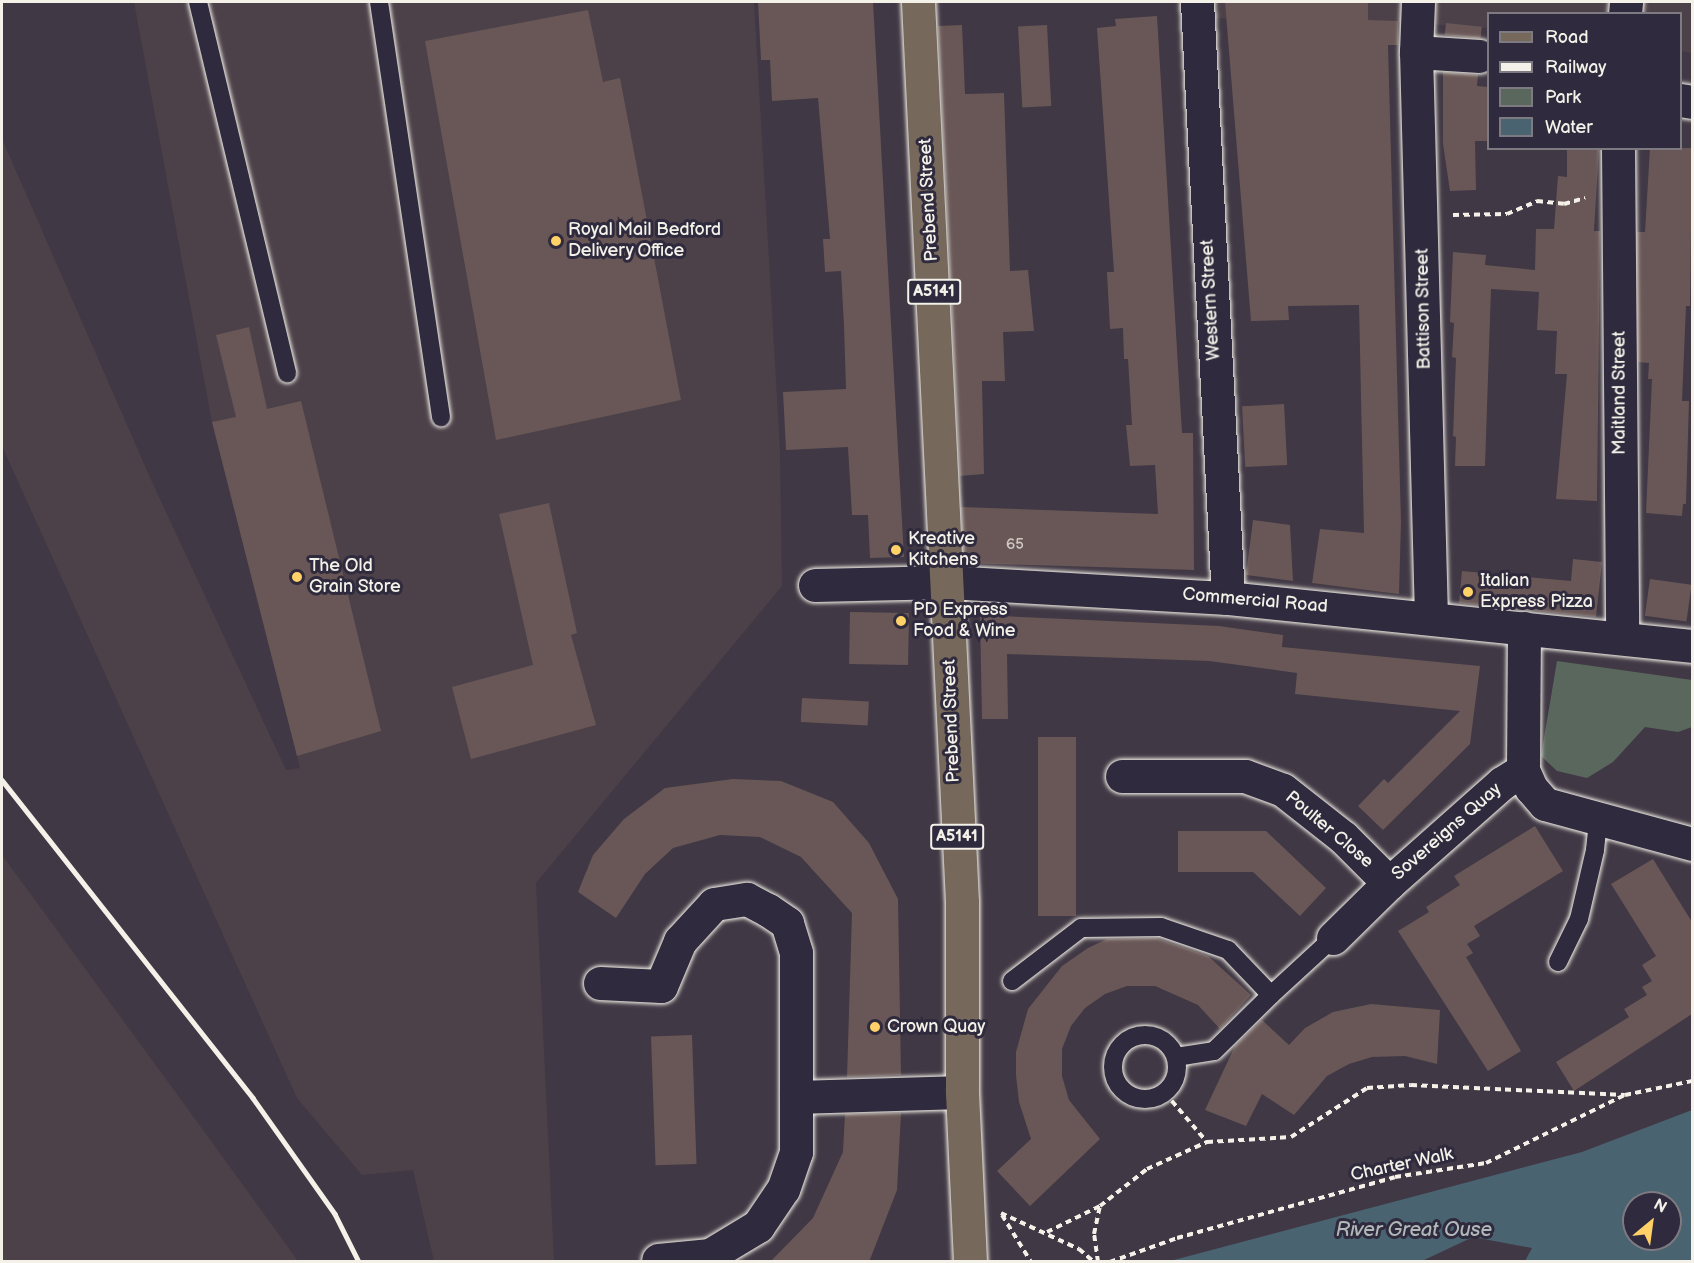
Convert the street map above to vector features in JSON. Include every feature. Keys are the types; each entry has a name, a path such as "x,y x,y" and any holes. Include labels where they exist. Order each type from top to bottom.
{"main road":[{"name":"Prebend Street","path":"918,2 962,902 962,1092 970,1262"}],"street":[{"name":"Battison Street","path":"1418,2 1416,52 1431,616"},
{"name":"Western Street","path":"1197,10 1228,598"},
{"path":"1416,52 1479,56"},
{"name":"Maitland Street","path":"1618,150 1622,638"},
{"name":"Commercial Road","path":"815,585 948,582 1228,598 1431,616 1692,646"},
{"path":"1524,628 1523,770 1545,804 1692,844"},
{"name":"Sovereigns Quay","path":"1333,938 1389,883 1502,783 1523,770"},
{"name":"Poulter Close","path":"1122,776 1245,776 1283,790 1327,823 1389,883"},
{"path":"600,983 661,986 680,941 714,904 747,899 768,910 787,923 796,953 796,1152 783,1189 758,1226 710,1256 658,1260"},
{"path":"796,1097 962,1092"}],"lane":[{"path":"198,2 287,374"},
{"path":"379,2 441,417"},
{"path":"1558,962 1579,919 1595,850 1598,819"},
{"path":"1012,981 1081,928 1161,927 1228,950 1271,995"},
{"name":"Sovereigns Quay","path":"1176,1057 1214,1051 1333,938"},
{"path":"1142,1035 1157,1037 1169,1045 1176,1057 1176,1077 1165,1093 1151,1099 1136,1098 1123,1091 1115,1078 1113,1064 1118,1050 1128,1039 1142,1035"}],"path":[{"path":"1422,215 1507,214 1537,201 1564,204 1575,198 1618,201"},
{"name":"Charter Walk","path":"1110,1262 1177,1238 1395,1177 1486,1163 1625,1095 1692,1081"},
{"path":"1047,1233 1100,1206 1147,1169 1207,1142 1291,1137 1367,1088 1411,1085 1625,1095"},
{"path":"1165,1093 1207,1142"},
{"path":"995,1203 1030,1262"},
{"path":"1096,1262 1094,1234 1100,1206"},
{"path":"1001,1213 1079,1249 1096,1262"}],"shaded area":[{"path":"134,2 754,2 780,450 782,586 536,883 554,1261 434,1261 413,1170 362,1175 297,1098 2,446 2,139 152,482 286,770 300,768 212,422"},
{"path":"1197,2 1692,2 1692,53 1682,51 1682,12 1487,12 1487,28 1368,20 1197,18"},
{"path":"2,855 182,1101 298,1261 2,1261"}],"green space":[{"path":"1557,661 1692,680 1692,727 1678,732 1645,727 1613,762 1587,778 1557,771 1541,756"}],"water":[{"name":"River Great Ouse","path":"1692,1110 1692,1261 1525,1261 1532,1248 1473,1237 1422,1261 1170,1261 1582,1152"}],"building":[{"path":"758,2 873,2 904,557 870,558 868,515 852,515 848,447 786,450 783,392 846,389 841,271 825,272 823,239 830,239 818,98 772,101 770,60 761,60"},
{"path":"1225,2 1368,2 1368,20 1398,21 1398,45 1388,45 1401,522 1399,594 1312,583 1320,529 1364,533 1359,305 1288,306 1289,320 1251,321"},
{"name":"Royal Mail Bedford Delivery Office","path":"588,10 603,82 620,78 681,400 496,440 425,41"},
{"path":"1157,16 1182,433 1193,433 1194,570 964,563 961,507 1158,514 1155,465 1130,466 1126,425 1132,425 1128,359 1124,359 1123,328 1110,329 1107,272 1114,272 1097,28 1116,26 1115,19"},
{"path":"1446,23 1482,27 1481,39 1445,35"},
{"path":"962,25 965,94 1004,93 1010,271 1028,270 1034,331 1003,332 1005,381 982,381 984,474 960,476 938,26"},
{"path":"1047,25 1051,106 1022,107 1018,27"},
{"path":"1443,72 1478,75 1477,86 1487,87 1487,141 1475,141 1476,190 1450,191 1443,144"},
{"path":"1692,148 1690,306 1686,306 1682,401 1689,401 1686,504 1683,504 1682,516 1646,513 1652,379 1648,379 1649,363 1638,362 1637,232 1645,232 1650,150"},
{"path":"1567,150 1599,150 1594,231 1600,231 1597,501 1556,499 1567,374 1555,374 1557,331 1537,330 1539,292 1491,289 1485,466 1455,466 1456,437 1453,436 1456,358 1452,357 1454,323 1450,322 1453,252 1486,255 1485,265 1535,270 1536,229 1554,229 1558,176 1567,177"},
{"name":"The Old Grain Store","path":"249,327 267,409 301,401 381,731 297,756 212,422 236,417 216,335"},
{"path":"1284,404 1287,465 1245,467 1242,406"},
{"path":"549,503 577,633 571,635 596,725 471,759 452,687 533,665 499,514"},
{"path":"1253,520 1290,525 1293,581 1246,575"},
{"path":"1573,559 1602,562 1596,617 1459,603 1462,571 1571,581"},
{"path":"1650,579 1692,585 1686,621 1645,616"},
{"path":"850,612 909,613 908,665 849,664"},
{"path":"980,615 1219,626 1283,635 1282,647 1480,666 1470,744 1383,830 1358,806 1384,779 1388,783 1460,711 1295,694 1297,673 1209,661 1007,654 1008,719 982,719"},
{"path":"802,698 869,702 868,725 801,722"},
{"path":"1038,737 1076,737 1076,916 1038,916"},
{"name":"Crown Quay","path":"733,779 781,781 833,802 869,843 898,899 901,1075 847,1077 852,913 801,857 760,837 720,835 673,848 645,874 616,918 578,892 593,855 624,819 665,788"},
{"path":"1535,826 1563,871 1474,926 1480,936 1467,944 1473,953 1466,957 1521,1051 1488,1071 1398,931 1429,912 1426,907 1460,885 1454,876"},
{"path":"1178,831 1266,831 1326,888 1300,916 1253,872 1178,872"},
{"path":"1653,859 1692,922 1692,1014 1574,1091 1556,1062 1629,1017 1624,1009 1647,995 1642,987 1652,981 1642,965 1656,956 1611,884"},
{"path":"1156,938 1208,956 1251,995 1220,1029 1198,1005 1155,986 1127,986 1105,994 1085,1008 1071,1026 1062,1049 1062,1076 1069,1100 1100,1139 1030,1206 997,1171 1031,1139 1019,1102 1016,1075 1016,1052 1028,1009 1062,966 1088,948 1107,939"},
{"path":"1371,1004 1440,1010 1437,1064 1405,1056 1372,1057 1349,1064 1327,1076 1294,1115 1262,1094 1246,1126 1205,1110 1235,1046 1262,1020 1289,1045 1305,1028 1333,1012"},
{"path":"692,1035 697,1164 656,1165 651,1036"},
{"path":"901,1113 897,1190 869,1262 770,1262 813,1218 843,1152 845,1114"}],"railway":[{"path":"2,780 253,1098 335,1214 359,1262"}],"place":[{"name":"Royal Mail Bedford Delivery Office","path":"556,241"},
{"name":"Kreative Kitchens","path":"896,550"},
{"name":"The Old Grain Store","path":"297,577"},
{"name":"Italian Express Pizza","path":"1468,592"},
{"name":"PD Express Food & Wine","path":"901,621"},
{"name":"Crown Quay","path":"875,1027"}]}
